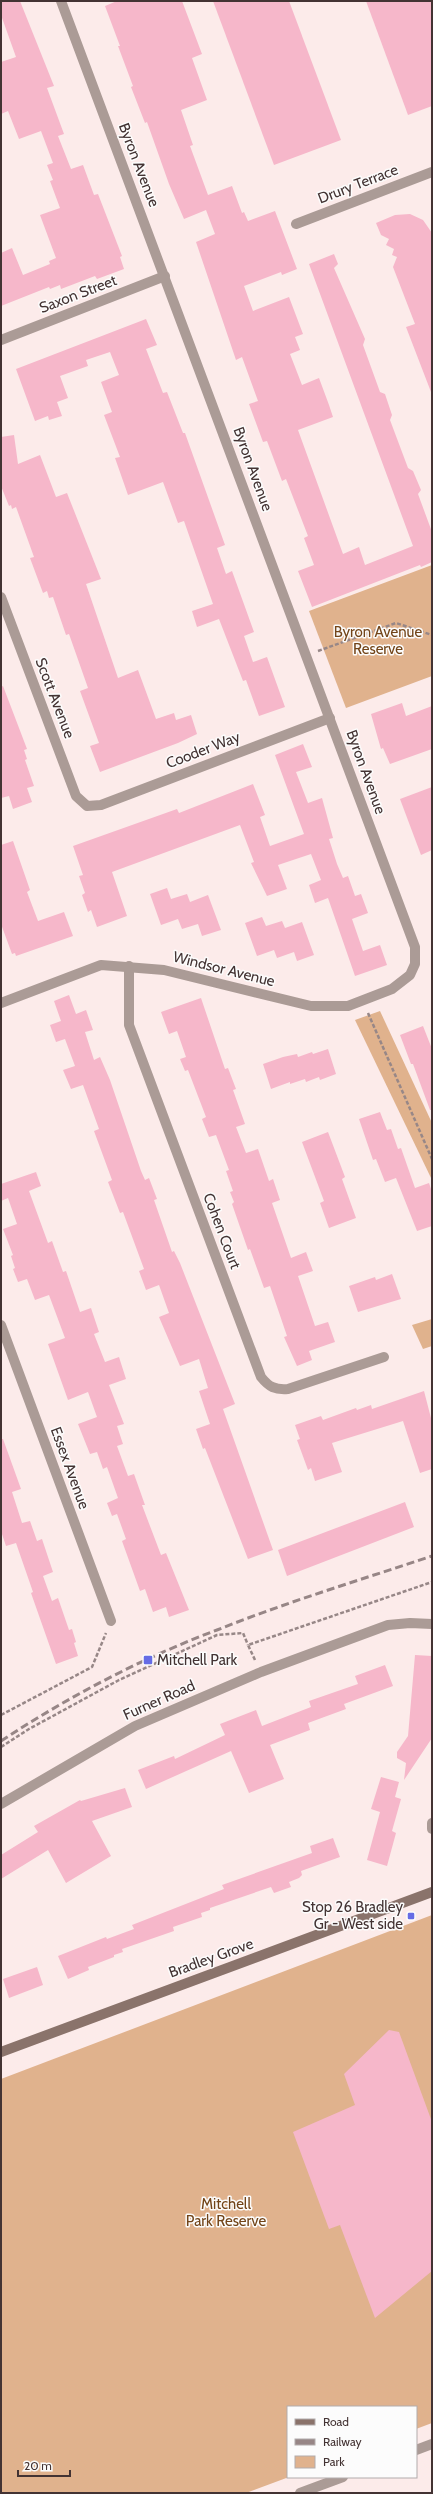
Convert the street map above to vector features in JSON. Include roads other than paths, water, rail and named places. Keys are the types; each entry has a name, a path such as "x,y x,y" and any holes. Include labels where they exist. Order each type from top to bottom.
{"street":[{"name":"Byron Avenue","path":"61,1 415,947"},
{"name":"Drury Terrace","path":"296,224 432,172"},
{"name":"Saxon Street","path":"1,340 165,276"},
{"name":"Scott Avenue","path":"1,597 76,796 86,806"},
{"name":"Cooder Way","path":"86,806 101,805 330,718"},
{"name":"Windsor Avenue","path":"1,1003 101,965 130,966 164,970 311,1006 348,1006 392,989 410,975 415,964 415,947"},
{"name":"Cohen Court","path":"130,966 129,1025 261,1377 268,1385 277,1389 288,1389 384,1357"},
{"name":"Essex Avenue","path":"1,1325 111,1621"},
{"name":"Furner Road","path":"1,1804 135,1726 261,1672 388,1625 410,1623 432,1624"},
{"path":"432,1823 432,1829"},
{"name":"Bradley Grove","path":"1,2052 432,1892"},
{"path":"417,2450 432,2444"},
{"path":"300,2493 340,2478"}],"railway":[{"path":"1,1741 79,1694 161,1653 270,1610 432,1556"}],"place":[{"name":"Mitchell Park","path":"148,1660"},
{"name":"Stop 26 Bradley Gr - West side","path":"411,1916"}],"park label":[{"name":"Byron Avenue Reserve","path":"378,640"},
{"name":"Mitchell Park Reserve","path":"226,2212"}]}
